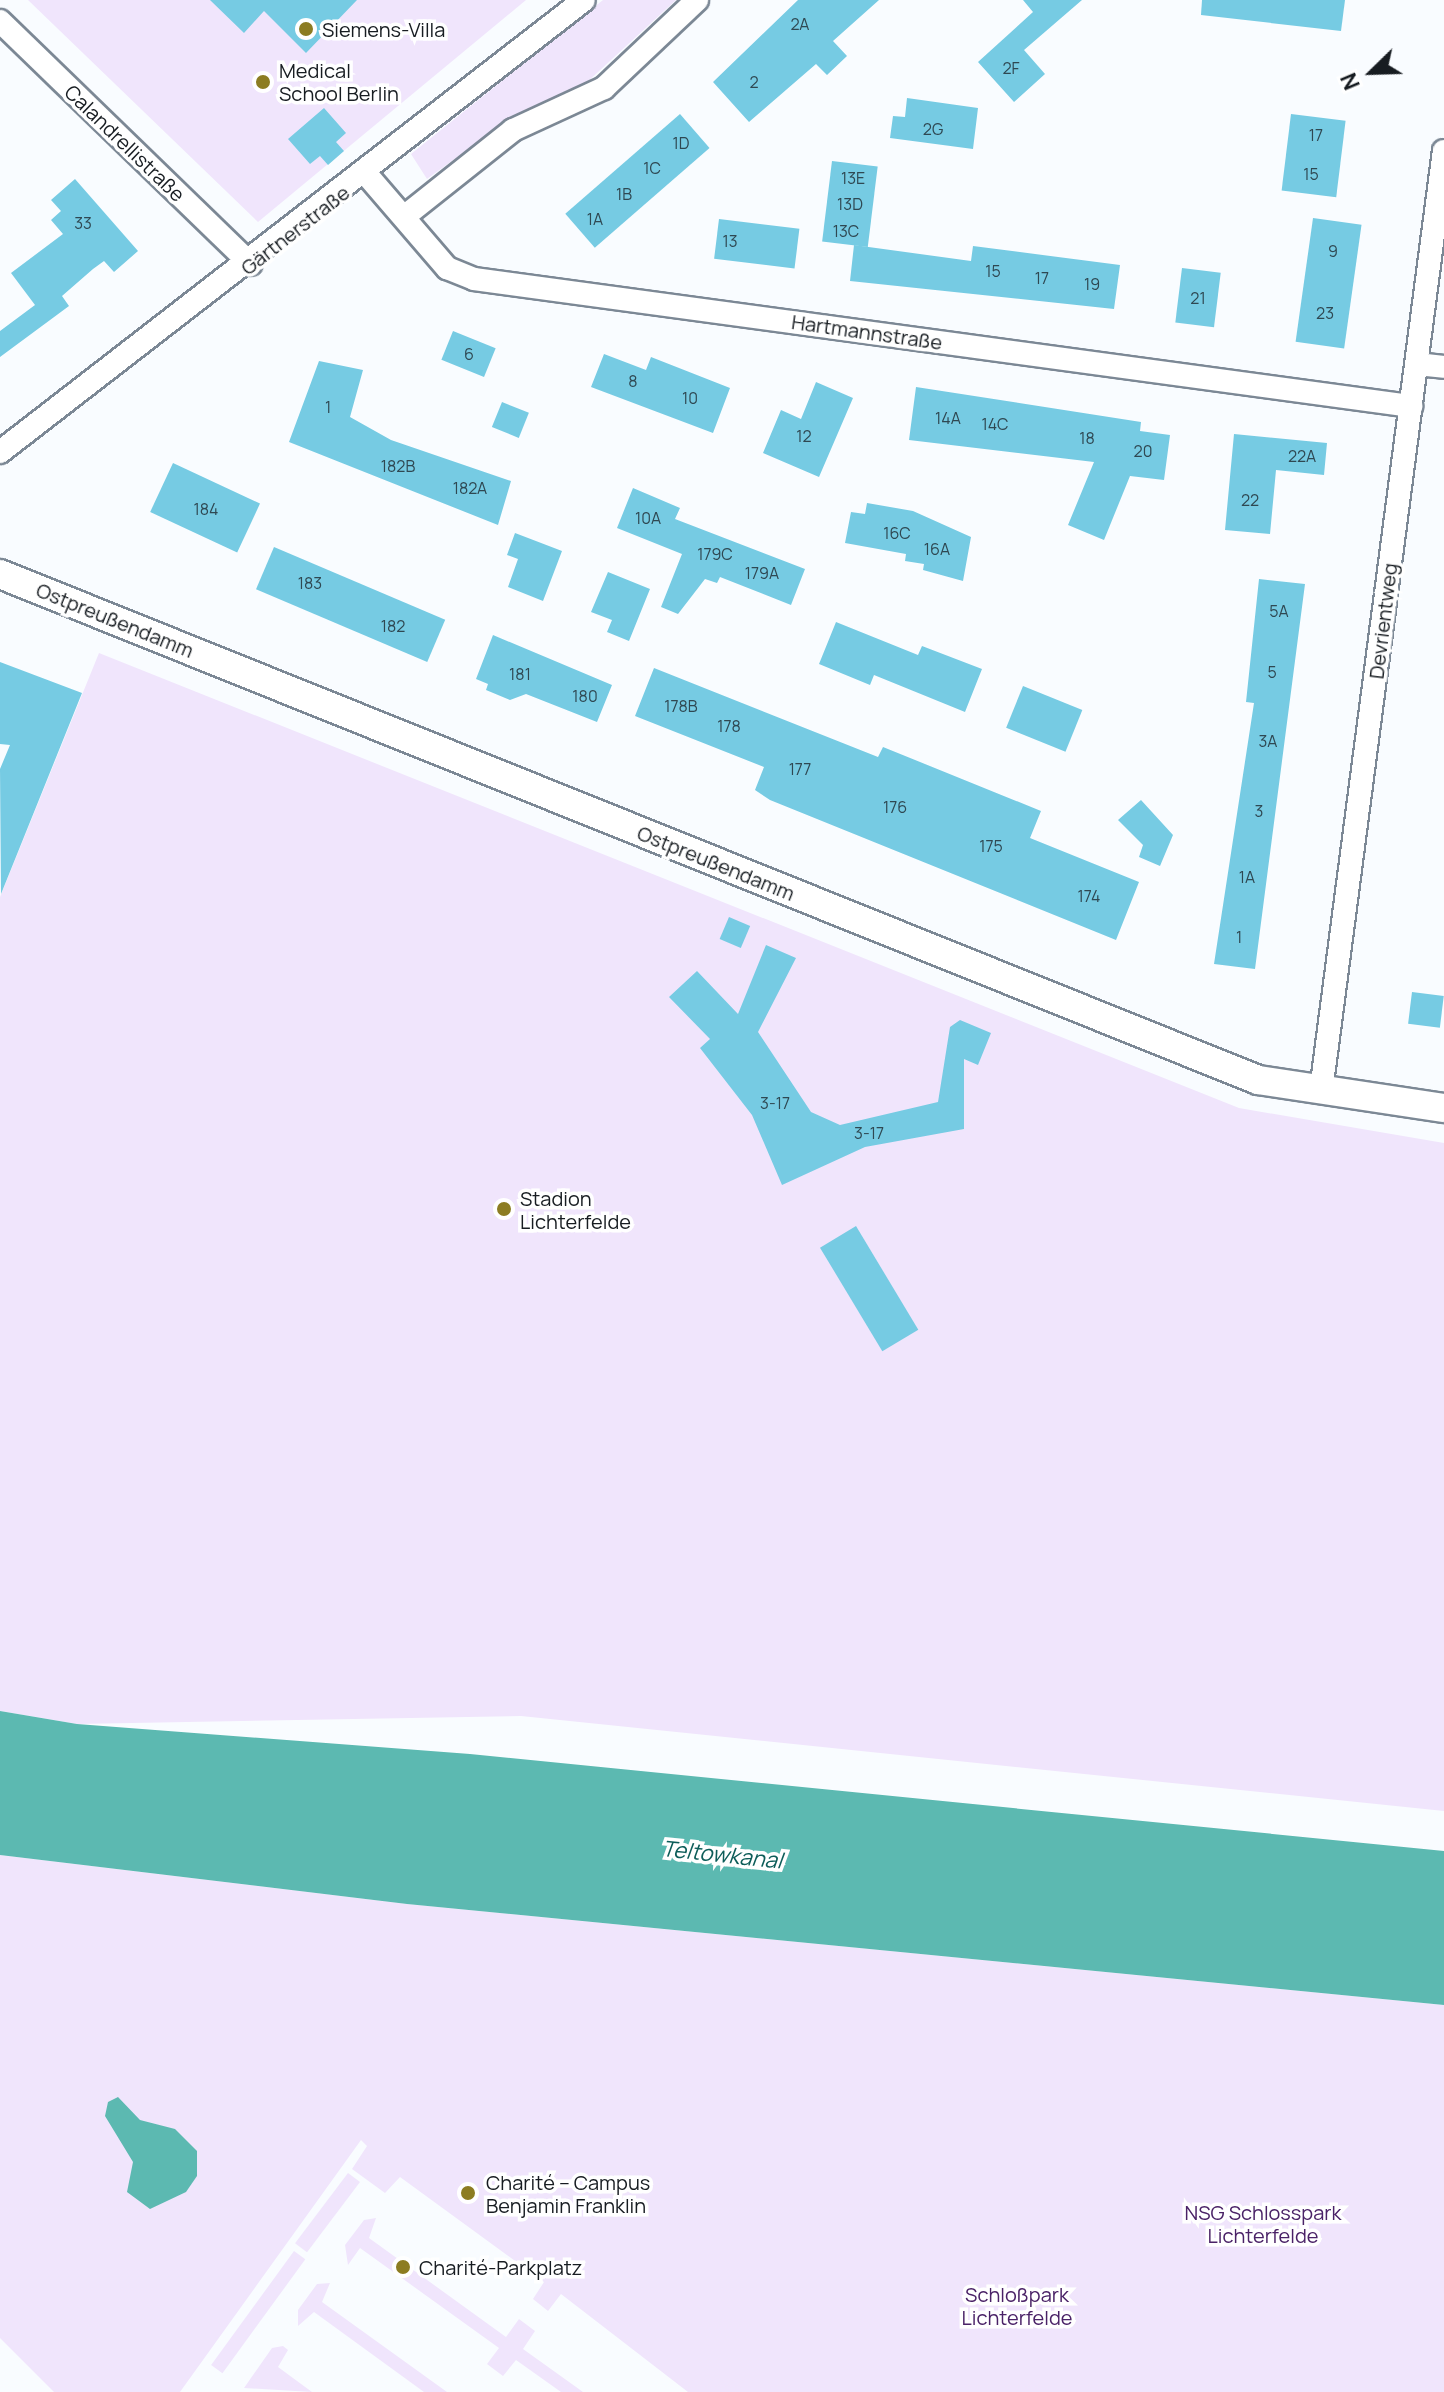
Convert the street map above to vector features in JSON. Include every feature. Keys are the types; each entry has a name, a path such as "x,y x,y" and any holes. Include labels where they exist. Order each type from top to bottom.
{"street":[{"name":"Gärtnerstraße","path":"0,452 367,175 584,0"},
{"path":"405,216 513,130 604,88 697,0"},
{"name":"Calandrellistraße","path":"0,21 251,264"},
{"name":"Devrientweg","path":"1321,1091 1444,151"},
{"name":"Hartmannstraße","path":"367,175 447,268 474,279 1411,406"},
{"path":"1417,364 1444,367"},
{"name":"Ostpreußendamm","path":"0,574 1219,1065 1321,1091 1444,1108"}],"green space":[{"path":"28,0 526,0 258,222"},
{"path":"603,0 676,0 585,84 500,126 427,179 411,154"},
{"name":"Stadion Lichterfelde","path":"99,653 1239,1108 1444,1143 1444,1811 521,1716 77,1724 0,1711 0,897"},
{"path":"0,1855 407,1904 1444,2005 1444,2392 688,2392 561,2294 548,2311 533,2299 544,2282 400,2177 385,2193 352,2169 367,2146 361,2140 180,2392 54,2392 0,2338"},
{"path":"348,2173 360,2182 307,2252 295,2243"},
{"path":"376,2218 369,2238 506,2337 519,2319 535,2331 523,2349 583,2392 561,2392 516,2360 503,2376 487,2364 499,2348 360,2248 348,2265 345,2245 364,2220"},
{"path":"294,2251 305,2259 222,2373 211,2365"},
{"path":"330,2283 322,2302 447,2392 424,2392 314,2312 298,2326 298,2310 317,2284"},
{"path":"283,2346 288,2350 278,2367 312,2392 244,2388 272,2348"}],"water":[{"name":"Teltowkanal","path":"0,1711 77,1724 470,1754 1444,1851 1444,2005 407,1904 0,1855"},
{"path":"118,2097 140,2120 175,2129 197,2151 197,2176 186,2192 150,2209 127,2192 133,2162 105,2116 108,2102"}],"building":[{"name":"Siemens-Villa","path":"210,0 357,0 306,53 264,11 244,33"},
{"path":"798,0 879,0 833,41 847,56 827,75 816,64 749,122 713,82"},
{"path":"1023,0 1082,0 1024,50 1045,74 1014,102 978,62 1033,12"},
{"path":"1202,0 1345,0 1341,31 1201,15"},
{"path":"907,98 978,108 973,149 890,138 893,116 905,117"},
{"path":"324,108 346,133 336,142 344,151 328,165 320,156 310,164 288,139"},
{"path":"680,114 710,148 595,248 565,214"},
{"path":"1291,114 1346,121 1336,197 1282,190"},
{"path":"832,161 878,167 868,247 822,241"},
{"path":"75,179 138,251 114,272 104,261 93,269 62,296 69,306 0,357 0,331 35,305 11,273 63,234 51,220 61,211 51,200"},
{"path":"1313,218 1362,225 1344,349 1296,342"},
{"path":"719,219 799,229 795,269 714,259"},
{"path":"854,245 971,261 973,246 1120,265 1114,309 850,281"},
{"path":"1182,268 1221,273 1214,327 1175,323"},
{"path":"453,331 496,348 484,377 441,360"},
{"path":"604,354 646,370 651,357 730,388 713,433 591,387"},
{"path":"319,361 363,370 350,417 391,440 511,481 498,525 289,442"},
{"path":"816,382 853,398 819,477 763,453 781,410 801,419"},
{"path":"916,387 1141,422 1140,431 1170,435 1164,480 1130,476 1104,540 1068,525 1094,462 909,440"},
{"path":"502,402 529,413 519,438 492,427"},
{"path":"1234,434 1327,443 1324,475 1276,470 1270,534 1225,530"},
{"path":"173,463 260,504 237,553 150,512"},
{"path":"633,488 680,508 675,519 805,569 791,605 720,577 717,583 705,579 678,614 661,607 682,554 617,528"},
{"path":"867,503 913,511 971,537 963,581 923,570 924,564 905,561 906,554 845,543 851,512 865,514"},
{"path":"515,533 562,551 543,601 508,587 518,559 507,555"},
{"path":"274,547 445,620 427,662 256,589"},
{"path":"608,572 650,589 629,641 607,632 612,620 591,612"},
{"path":"1259,579 1305,584 1255,969 1214,964 1254,703 1246,702"},
{"path":"836,622 918,655 922,646 982,669 965,712 874,675 870,685 819,664"},
{"path":"493,635 612,685 597,722 526,694 510,700 486,690 488,684 476,679"},
{"path":"0,662 82,693 1,894 0,769 10,745 0,744"},
{"path":"654,668 878,757 883,747 1041,811 1030,838 1139,882 1116,940 770,800 755,790 764,767 635,716"},
{"path":"1023,686 1082,710 1065,752 1006,728"},
{"path":"1141,800 1173,835 1160,866 1139,857 1143,845 1118,820"},
{"path":"729,917 750,926 741,948 720,939"},
{"path":"766,945 796,958 758,1032 811,1112 840,1125 938,1102 950,1027 960,1020 991,1033 978,1065 964,1059 964,1129 865,1147 782,1185 752,1115 700,1048 710,1039 669,997 697,971 738,1014"},
{"path":"1412,992 1444,996 1440,1028 1408,1024"},
{"path":"856,1226 918,1330 882,1351 820,1248"}],"place":[{"name":"Siemens-Villa","path":"306,29"},
{"name":"Medical School Berlin","path":"263,82"},
{"name":"Stadion Lichterfelde","path":"504,1209"},
{"name":"Charité – Campus Benjamin Franklin","path":"468,2193"},
{"name":"Charité-Parkplatz","path":"403,2267"}],"park label":[{"name":"NSG Schlosspark Lichterfelde","path":"1263,2224"},
{"name":"Schloßpark Lichterfelde","path":"1017,2306"}]}
